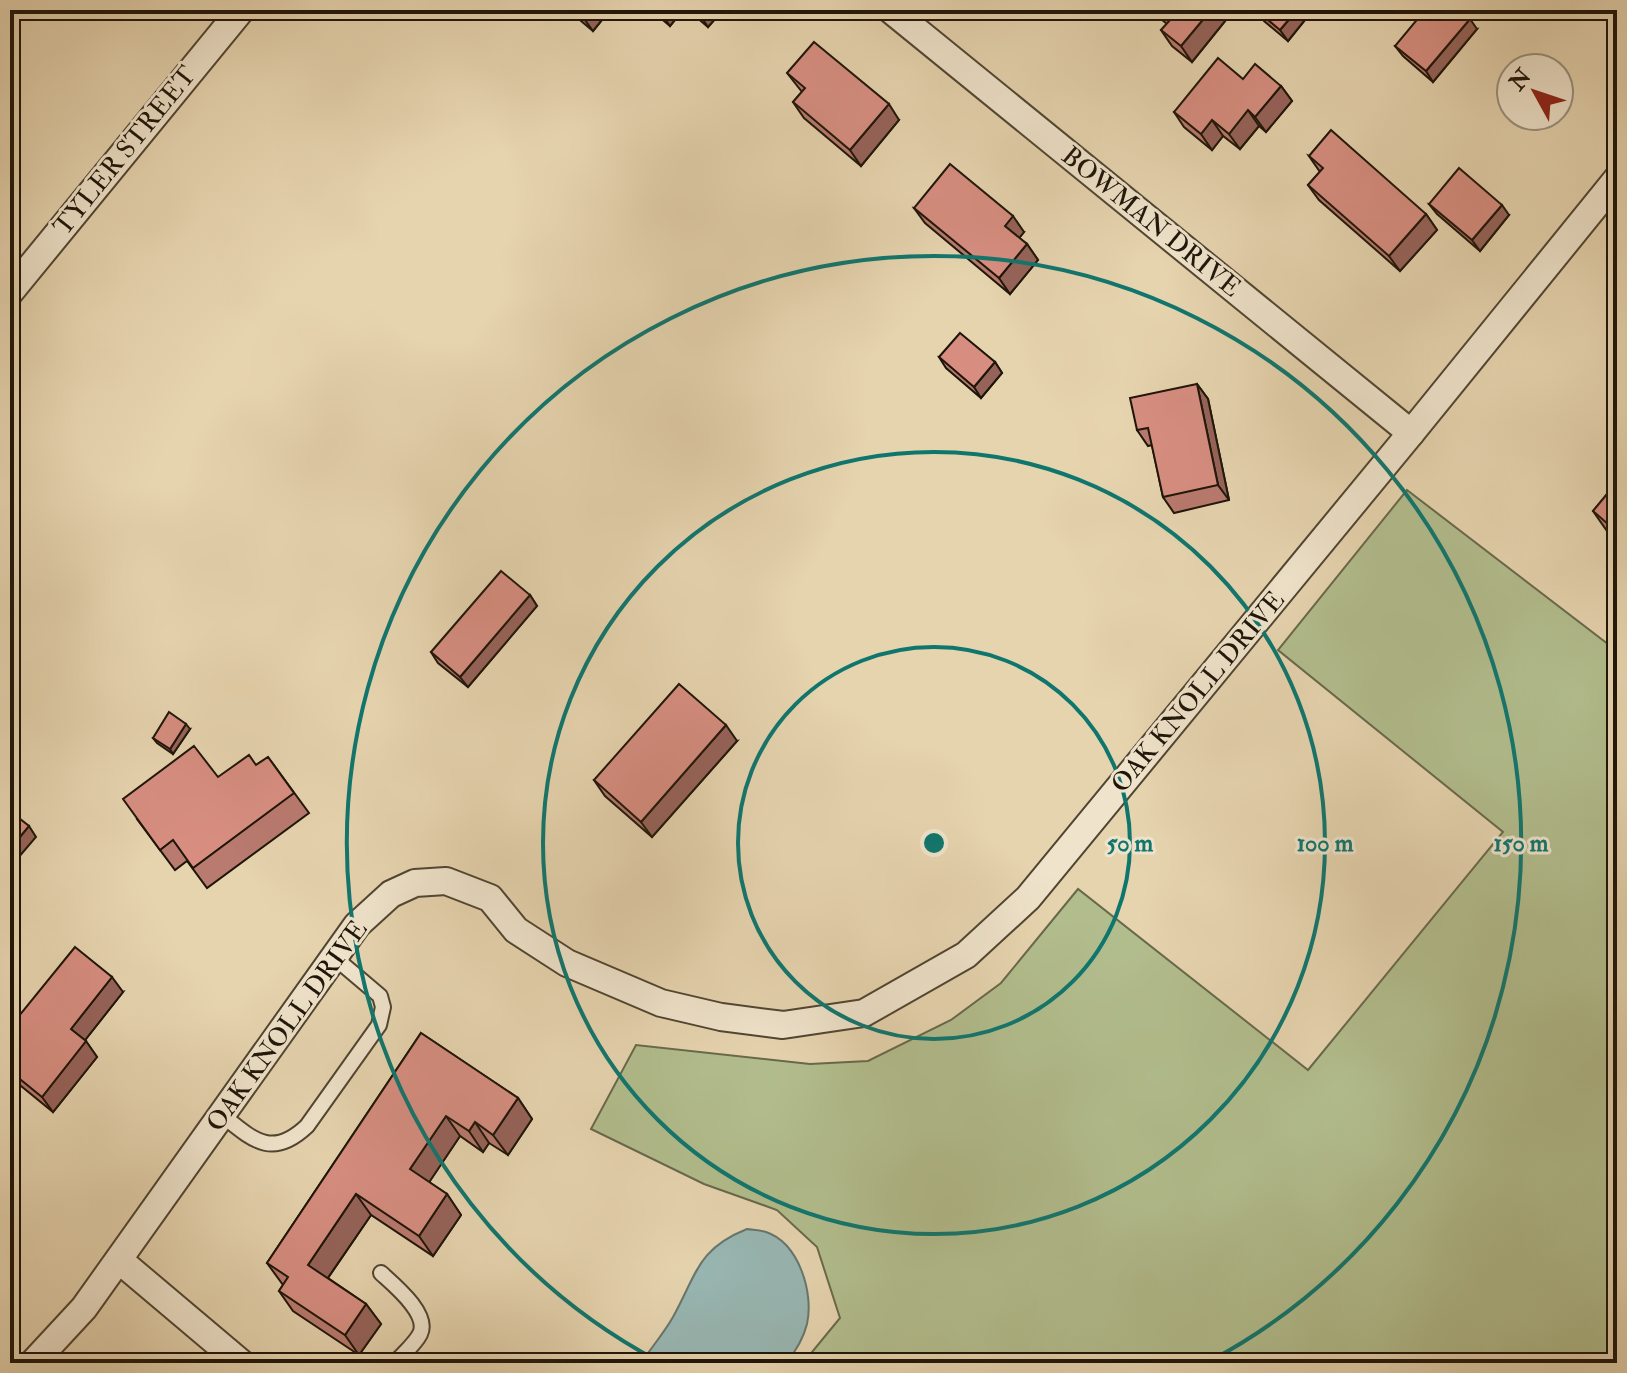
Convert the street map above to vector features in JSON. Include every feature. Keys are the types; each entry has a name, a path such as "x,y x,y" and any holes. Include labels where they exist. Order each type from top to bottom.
{"street":[{"name":"TYLER STREET","path":"10,292 241,10"},
{"name":"BOWMAN DRIVE","path":"891,10 1411,433"},
{"name":"OAK KNOLL DRIVE","path":"33,1363 84,1308 357,925 391,894 415,883 446,881 490,898 516,930 567,963 661,1003 721,1017 783,1025 864,1013 966,955 1028,898 1617,179"},
{"path":"119,1260 241,1363"}],"lane":[{"path":"222,1115 253,1139 269,1145 293,1139 307,1126 379,1025 383,1007 380,996 334,957"},
{"path":"381,1273 408,1298 422,1322 421,1333 395,1363"}],"green space":[{"path":"1407,490 1617,651 1617,1363 803,1363 840,1318 817,1247 777,1210 704,1184 591,1129 636,1045 810,1064 868,1061 951,1020 1001,983 1078,889 1308,1070 1503,832 1278,650"}],"water":[{"path":"747,1229 766,1232 778,1238 802,1270 809,1312 801,1340 790,1359 786,1363 641,1363 669,1323 700,1264 718,1245"}],"building":[{"path":"573,10 594,10 585,20"},
{"path":"1158,10 1211,10 1181,46 1161,30 1170,20"},
{"path":"1256,10 1297,10 1280,30"},
{"path":"1425,10 1460,10 1470,19 1426,71 1395,46"},
{"path":"814,42 889,104 850,150 793,102 805,88 787,73"},
{"path":"1218,58 1243,79 1255,64 1281,86 1255,117 1248,110 1229,134 1212,120 1201,134 1174,112"},
{"path":"1331,130 1426,214 1389,256 1308,185 1323,168 1309,156"},
{"path":"950,164 1013,216 1005,226 1027,244 999,278 914,208"},
{"path":"1459,168 1502,205 1472,240 1429,204"},
{"path":"960,333 995,362 974,387 939,357"},
{"path":"1197,384 1218,485 1163,497 1148,428 1137,430 1130,398"},
{"path":"1617,482 1617,532 1593,511"},
{"path":"501,571 530,595 460,677 431,652"},
{"path":"679,684 726,725 641,822 594,780"},
{"path":"169,712 186,724 170,749 153,738"},
{"path":"194,746 218,777 249,755 256,765 268,757 294,793 193,868 173,840 160,850 123,799"},
{"path":"10,811 29,826 10,849"},
{"path":"75,947 112,977 71,1029 86,1041 42,1097 10,1071 10,1027"},
{"path":"421,1033 518,1098 493,1135 475,1122 469,1131 446,1116 410,1169 447,1194 419,1236 356,1194 308,1265 366,1304 345,1335 279,1291 288,1277 267,1263"}]}
